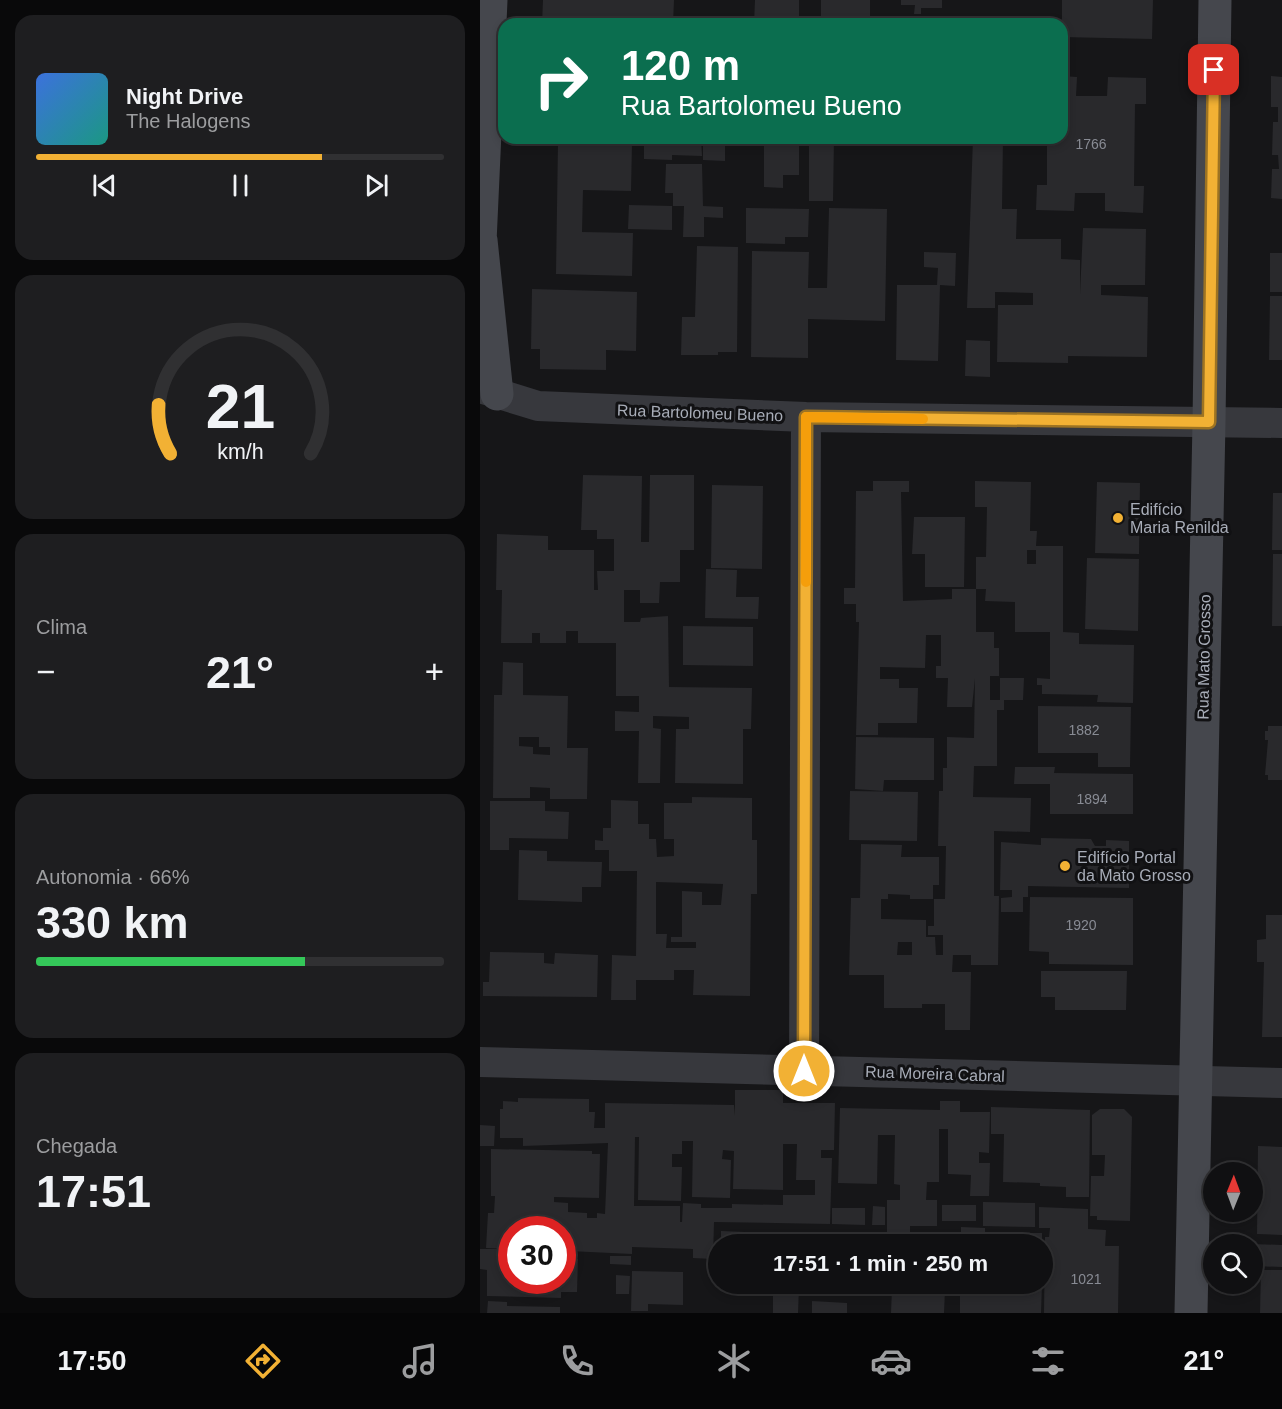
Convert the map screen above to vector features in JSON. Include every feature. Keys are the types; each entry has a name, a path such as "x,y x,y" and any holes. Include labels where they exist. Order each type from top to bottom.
{"street":[{"path":"488,391 480,241 491,0"},
{"name":"Rua Mato Grosso","path":"1191,1313 1215,0"},
{"name":"Rua Bartolomeu Bueno","path":"488,391 538,406 806,417 1282,423"},
{"path":"804,1071 806,417"},
{"name":"Rua Moreira Cabral","path":"480,1062 1282,1083"}],"building":[{"path":"543,0 674,0 673,18 542,18"},
{"path":"755,0 799,0 799,18 754,18"},
{"path":"821,0 870,0 870,18 821,18"},
{"path":"901,0 942,0 942,8 921,8 921,14 914,14 915,5 901,5"},
{"path":"1062,0 1153,0 1152,39 1068,37 1068,18 1062,18"},
{"path":"1068,76 1077,77 1076,96 1107,96 1108,77 1146,78 1146,104 1135,104 1134,186 1144,186 1143,213 1105,211 1105,193 1075,193 1074,211 1036,210 1037,185 1047,185 1047,144 1068,144"},
{"path":"1271,76 1282,77 1282,199 1271,198 1272,169 1279,169 1278,155 1272,155 1273,122 1278,122 1278,107 1271,107"},
{"path":"558,144 632,144 631,191 583,190 582,232 633,233 632,276 556,274"},
{"path":"644,144 701,144 702,156 672,155 672,160 644,159"},
{"path":"703,144 725,144 725,161 703,160"},
{"path":"764,144 799,144 799,175 783,175 783,188 764,187"},
{"path":"809,144 834,144 833,201 809,201"},
{"path":"973,144 1003,144 1002,209 1017,209 1016,239 1061,239 1061,259 1080,260 1080,295 1083,228 1146,229 1145,285 1101,285 1101,295 1148,297 1147,357 1068,356 1068,363 997,362 998,305 1033,305 1033,293 995,292 995,308 967,308"},
{"path":"666,164 702,164 703,206 723,207 723,218 704,217 704,237 683,237 684,206 673,206 673,193 665,193"},
{"path":"629,205 672,206 672,230 628,229"},
{"path":"746,208 809,209 808,237 785,237 785,244 746,243"},
{"path":"829,208 887,209 885,321 808,319 808,358 751,357 752,251 809,252 808,288 827,288"},
{"path":"697,246 738,247 737,352 718,352 718,355 681,355 682,317 695,317"},
{"path":"924,252 956,253 955,286 940,285 938,361 896,360 897,285 937,285 938,268 924,267"},
{"path":"1270,253 1282,253 1282,292 1270,292"},
{"path":"532,289 637,292 636,351 606,350 606,370 540,369 540,349 531,349"},
{"path":"1270,296 1282,296 1282,360 1269,360"},
{"path":"966,340 990,341 990,377 965,376"},
{"path":"583,475 642,476 641,542 649,542 650,475 694,475 694,550 680,550 680,582 660,582 659,603 640,603 640,590 624,590 624,622 640,622 641,618 668,616 669,687 752,688 751,729 743,729 743,784 675,783 676,729 689,729 689,717 653,716 653,728 661,729 660,783 638,783 639,731 615,731 615,711 639,712 639,696 616,696 616,643 578,643 578,631 566,631 566,643 540,643 540,633 532,633 532,643 501,643 502,590 496,590 497,534 548,536 548,550 594,550 594,590 598,590 597,571 614,571 614,539 597,539 597,530 581,530"},
{"path":"873,481 909,481 909,492 901,492 903,601 952,599 952,589 976,589 976,632 994,632 994,648 999,648 999,676 990,676 990,700 1000,700 1000,678 1024,678 1023,700 1004,700 1004,710 997,710 997,766 974,766 973,797 1031,798 1030,832 994,831 994,896 999,896 998,965 971,965 971,955 953,955 952,972 971,972 970,1030 945,1030 945,1004 922,1004 922,1008 884,1008 884,975 849,975 851,898 860,898 861,844 902,845 901,857 939,857 939,885 933,885 933,899 910,899 910,895 888,894 888,899 881,899 881,919 926,920 926,937 935,937 936,955 943,955 943,935 928,935 928,926 934,926 934,899 945,899 946,846 938,846 939,791 943,791 943,768 947,768 947,737 974,738 975,678 972,707 947,707 948,678 936,678 936,666 941,666 941,635 926,635 925,668 880,667 880,679 899,679 899,688 918,688 917,723 878,723 878,735 856,735 859,622 856,622 856,604 844,604 844,588 855,588 856,491 873,491","holes":["898,942 912,942 912,955 897,955"]},
{"path":"975,481 1031,482 1030,531 1037,531 1036,546 1063,546 1063,632 1079,633 1079,644 1134,645 1133,703 1097,702 1098,695 1042,694 1042,685 1037,685 1037,678 1050,679 1050,632 1015,632 1015,602 985,601 986,589 976,589 976,557 986,557 987,507 975,507","holes":["1027,550 1036,550 1036,564 1027,564"]},
{"name":"Edifício Maria Renilda","path":"1097,482 1140,483 1139,554 1095,553"},
{"path":"712,485 763,486 762,569 711,568"},
{"path":"1273,493 1282,493 1282,550 1272,550"},
{"path":"914,517 965,517 964,587 925,587 925,554 912,554"},
{"path":"1273,554 1282,554 1282,626 1272,626"},
{"path":"1087,558 1139,559 1138,631 1085,629"},
{"path":"706,569 737,570 736,597 759,597 758,619 705,618"},
{"path":"683,626 753,627 753,666 683,665"},
{"path":"503,662 523,663 523,695 568,696 567,748 588,748 587,799 550,799 550,788 530,787 530,798 493,798 494,695 502,695","holes":["519,737 539,737 539,747 550,747 550,755 533,754 533,747 519,746"]},
{"path":"1038,706 1131,707 1130,767 1098,767 1098,753 1038,753"},
{"path":"1268,726 1282,726 1282,780 1268,780 1268,775 1265,775 1268,740 1265,740 1265,731 1268,731"},
{"path":"856,737 934,738 934,780 884,780 883,791 855,789"},
{"path":"1015,767 1055,767 1054,773 1133,774 1133,814 1050,814 1050,784 1014,784"},
{"path":"850,791 918,792 917,841 849,840"},
{"path":"692,797 752,798 752,840 757,840 757,894 751,894 750,996 693,995 694,970 674,970 674,980 636,980 636,1000 611,1000 612,955 636,956 637,871 609,871 609,850 595,850 595,840 603,841 603,828 611,828 611,800 638,801 638,824 649,824 649,839 656,839 657,857 674,856 674,839 664,839 664,803 692,803","holes":["656,882 723,884 721,905 702,905 702,892 682,891 682,937 671,937 671,942 696,942 696,948 666,948 667,934 656,934"]},
{"path":"490,801 545,801 545,811 569,812 568,839 509,838 509,850 490,850"},
{"name":"Edifício Portal da Mato Grosso","path":"1041,838 1091,839 1095,846 1106,846 1106,840 1129,841 1129,888 1028,886 1028,897 1023,897 1023,912 1001,912 1001,898 1012,897 1012,890 1000,890 1001,842 1041,845"},
{"path":"519,850 547,851 547,861 602,862 601,887 582,887 582,902 518,900"},
{"path":"1030,897 1133,898 1133,965 1049,964 1049,952 1029,951"},
{"path":"1266,915 1282,915 1282,1037 1262,1037 1264,962 1257,962 1257,940 1266,939"},
{"path":"490,952 544,953 544,963 554,964 555,953 598,955 597,997 483,996 483,982 489,982"},
{"path":"1041,971 1127,971 1126,1010 1055,1010 1055,997 1041,997"},
{"path":"735,1090 783,1090 783,1103 835,1103 834,1150 821,1150 821,1158 832,1158 830,1224 714,1222 714,1234 708,1234 708,1259 693,1258 693,1249 632,1247 632,1254 576,1251 576,1216 498,1216 498,1248 486,1248 488,1213 494,1213 495,1196 491,1196 491,1149 592,1151 592,1154 600,1154 599,1198 554,1197 554,1202 568,1203 568,1212 587,1213 587,1218 597,1218 597,1213 605,1214 608,1143 523,1146 523,1138 500,1138 500,1109 503,1109 503,1101 518,1102 518,1098 589,1099 589,1112 595,1112 594,1128 605,1128 605,1103 734,1105 735,1116","holes":["635,1137 639,1137 638,1200 681,1201 682,1167 672,1167 672,1154 682,1154 682,1141 693,1141 692,1197 730,1198 731,1160 722,1159 723,1150 734,1151 733,1189 783,1190 783,1144 797,1144 796,1180 815,1180 815,1195 783,1195 783,1205 732,1204 732,1208 701,1208 701,1204 683,1203 682,1222 680,1222 680,1206 634,1206"]},
{"path":"940,1101 960,1101 960,1112 990,1112 989,1153 979,1152 979,1163 990,1163 989,1196 970,1196 971,1175 948,1174 948,1129 939,1129 939,1182 927,1182 926,1200 937,1200 937,1226 910,1226 910,1234 887,1234 887,1200 900,1200 900,1185 894,1184 895,1135 878,1135 877,1184 838,1183 840,1108 940,1110"},
{"path":"991,1107 1090,1110 1089,1197 1066,1197 1066,1187 1040,1186 1040,1183 1003,1182 1004,1134 991,1134"},
{"path":"1100,1109 1124,1109 1132,1117 1130,1221 1097,1220 1097,1216 1090,1216 1091,1176 1104,1176 1105,1155 1092,1155 1092,1115"},
{"path":"480,1125 495,1126 494,1146 480,1146"},
{"path":"1258,1146 1282,1147 1282,1235 1257,1234 1257,1222 1263,1222 1263,1162 1258,1162"},
{"path":"983,1202 1035,1203 1035,1227 983,1226"},
{"path":"942,1205 976,1205 976,1221 942,1221"},
{"path":"873,1206 885,1207 885,1225 872,1225"},
{"path":"1039,1207 1088,1209 1088,1229 1106,1230 1105,1246 1119,1246 1118,1313 1044,1313 1044,1294 1053,1294 1053,1234 1049,1234 1050,1228 1039,1228"},
{"path":"832,1208 865,1208 865,1225 832,1224"},
{"path":"961,1227 985,1228 985,1233 1042,1233 1042,1234 961,1234"},
{"path":"721,1231 745,1232 745,1234 721,1234"},
{"path":"1263,1244 1282,1245 1282,1267 1263,1266"},
{"path":"480,1249 498,1249 498,1294 561,1294 561,1298 487,1296 487,1270 480,1269"},
{"path":"610,1256 631,1256 631,1265 610,1264"},
{"path":"576,1259 578,1259 577,1292"},
{"path":"1263,1270 1282,1270 1282,1313 1260,1313"},
{"path":"632,1271 683,1272 683,1305 648,1304 648,1311 631,1311"},
{"path":"616,1275 630,1276 629,1294 616,1294"},
{"path":"773,1294 799,1294 798,1313 773,1313"},
{"path":"892,1294 945,1294 944,1313 891,1313"},
{"path":"960,1294 1042,1294 1041,1313 960,1313"},
{"path":"488,1301 507,1302 507,1306 560,1307 560,1313 487,1313"},
{"path":"812,1301 847,1303 847,1313 812,1313"}],"slow traffic":[{"path":"806,582 806,417 923,419"}],"place":[{"name":"Edifício Maria Renilda","path":"1118,518"},
{"name":"Edifício Portal da Mato Grosso","path":"1065,866"}],"route":[{"path":"804,1071 806,417 1209,422 1214,70"}]}
